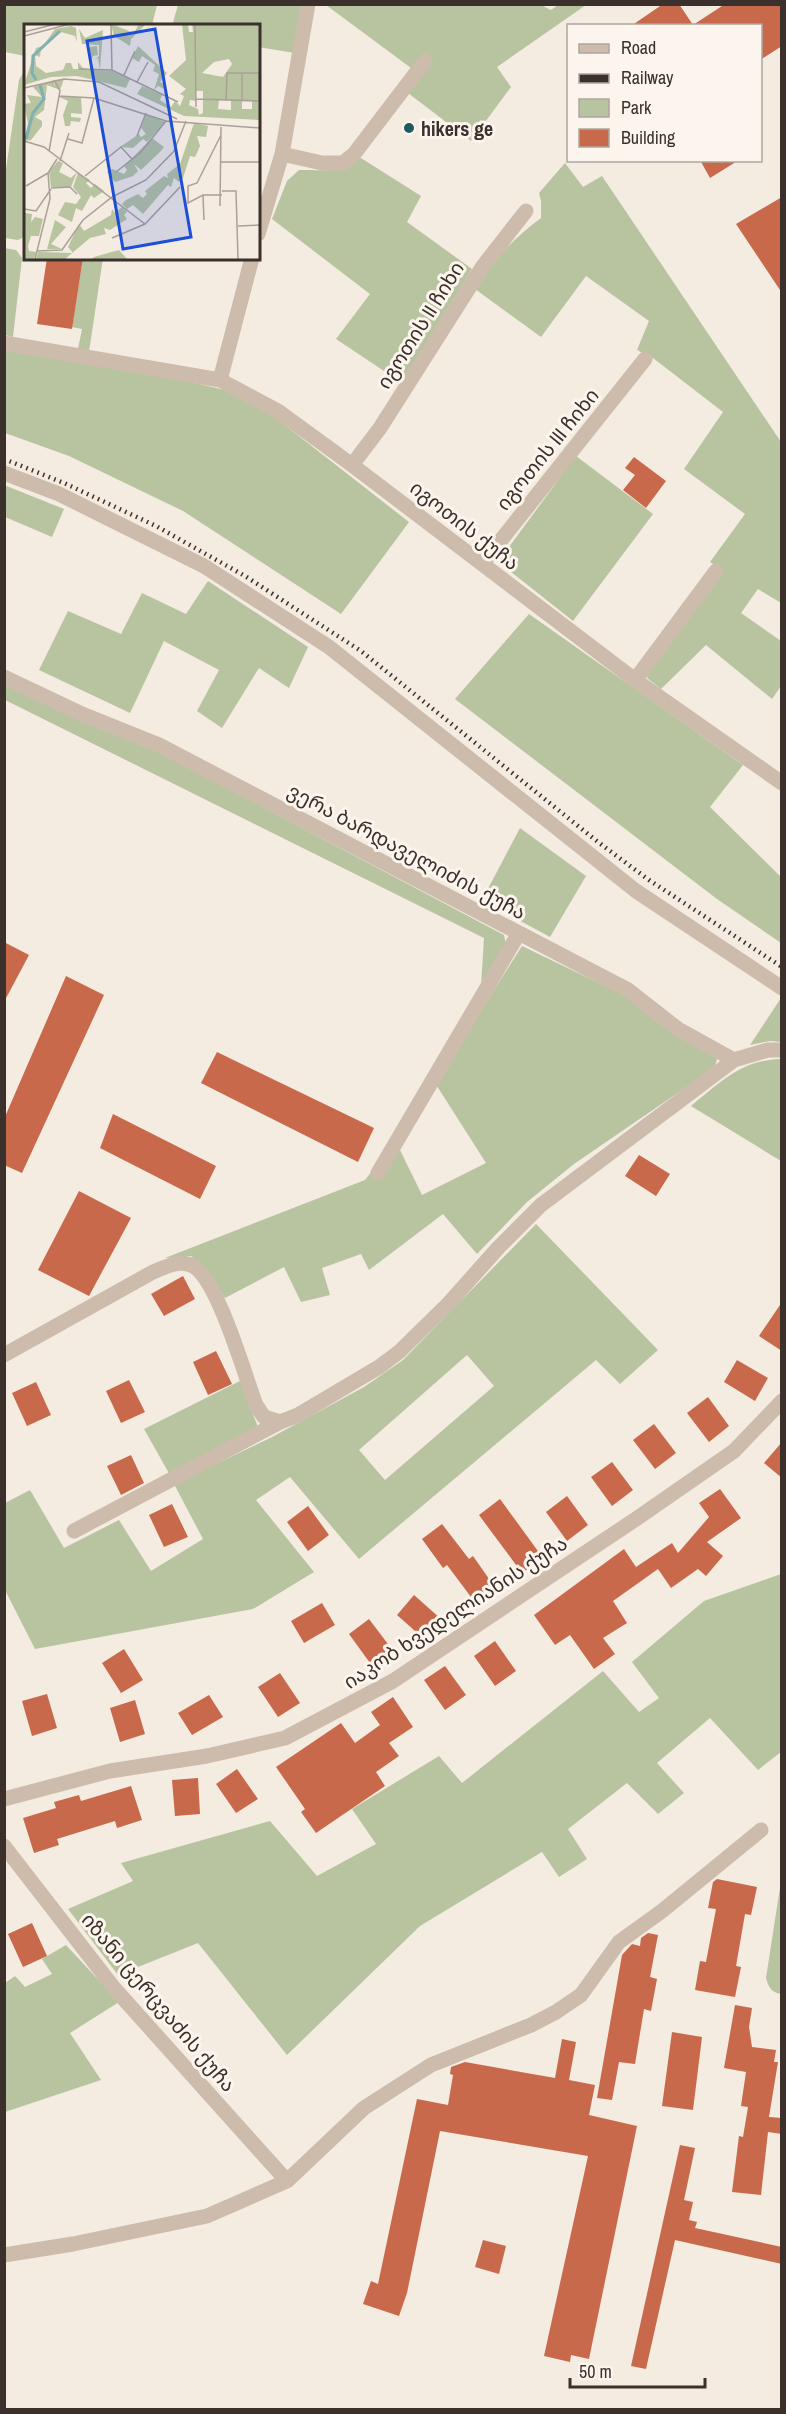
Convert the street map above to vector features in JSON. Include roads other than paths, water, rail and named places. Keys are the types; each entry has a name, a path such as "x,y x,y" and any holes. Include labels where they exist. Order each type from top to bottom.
{"street":[{"path":"260,227 282,154 308,4"},
{"path":"282,154 322,163 343,163 354,154 425,61"},
{"name":"იგოთის II ჩიხი","path":"352,465 380,428 483,266 526,211"},
{"path":"220,380 251,260"},
{"name":"იგოთის ქუჩა","path":"4,343 220,380 278,411 635,680 782,783"},
{"name":"იგოთის III ჩიხი","path":"482,564 645,359"},
{"path":"4,473 58,494 204,566 329,647 636,891 782,988"},
{"path":"635,680 716,571"},
{"name":"ვერა ბარდაველიძის ქუჩა","path":"4,677 82,714 159,745 628,990 678,1029 734,1060"},
{"path":"378,1173 519,933"},
{"path":"74,1531 280,1422 298,1415 379,1366 399,1352 449,1303 498,1248 541,1205 734,1060 768,1050 782,1050"},
{"path":"4,1355 153,1272 176,1263 193,1266 205,1278 223,1312 255,1405 264,1417 280,1422"},
{"name":"იაკობ ხვედელიანის ქუჩა","path":"4,1799 110,1771 207,1756 285,1738 393,1681 636,1519 734,1451 782,1401"},
{"path":"4,2255 73,2244 207,2216 287,2181 364,2109 431,2065 531,2025 581,1995 619,1942 662,1911 761,1830"},
{"name":"იზანი ცერცვაძის ქუჩა","path":"4,1846 114,1988 287,2181"}],"railway":[{"path":"4,459 64,483 156,526 245,576 361,651 598,842 649,880 782,967"}],"place":[{"name":"hikers ge","path":"409,128"}]}
